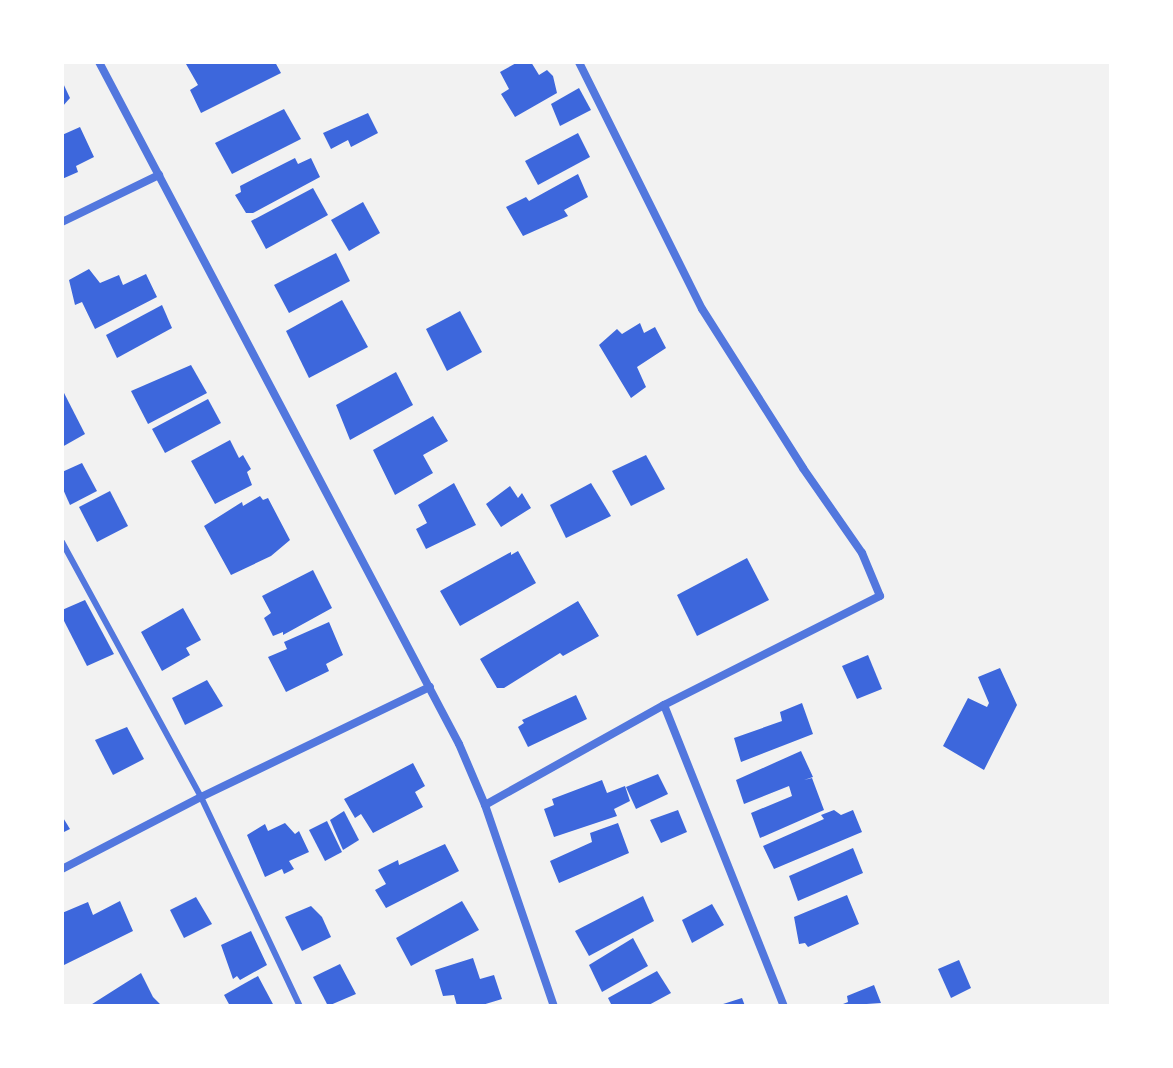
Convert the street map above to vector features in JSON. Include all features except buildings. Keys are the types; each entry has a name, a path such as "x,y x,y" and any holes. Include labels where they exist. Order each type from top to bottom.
{"street":[{"path":"99,62 459,744 485,805 554,1006"},
{"path":"485,805 664,705 880,596 862,553 786,442 702,309 579,62"},
{"path":"62,222 159,175"},
{"path":"62,869 201,797 430,687"},
{"path":"664,705 784,1006"}],"lane":[{"path":"62,542 201,797 300,1006"}]}
